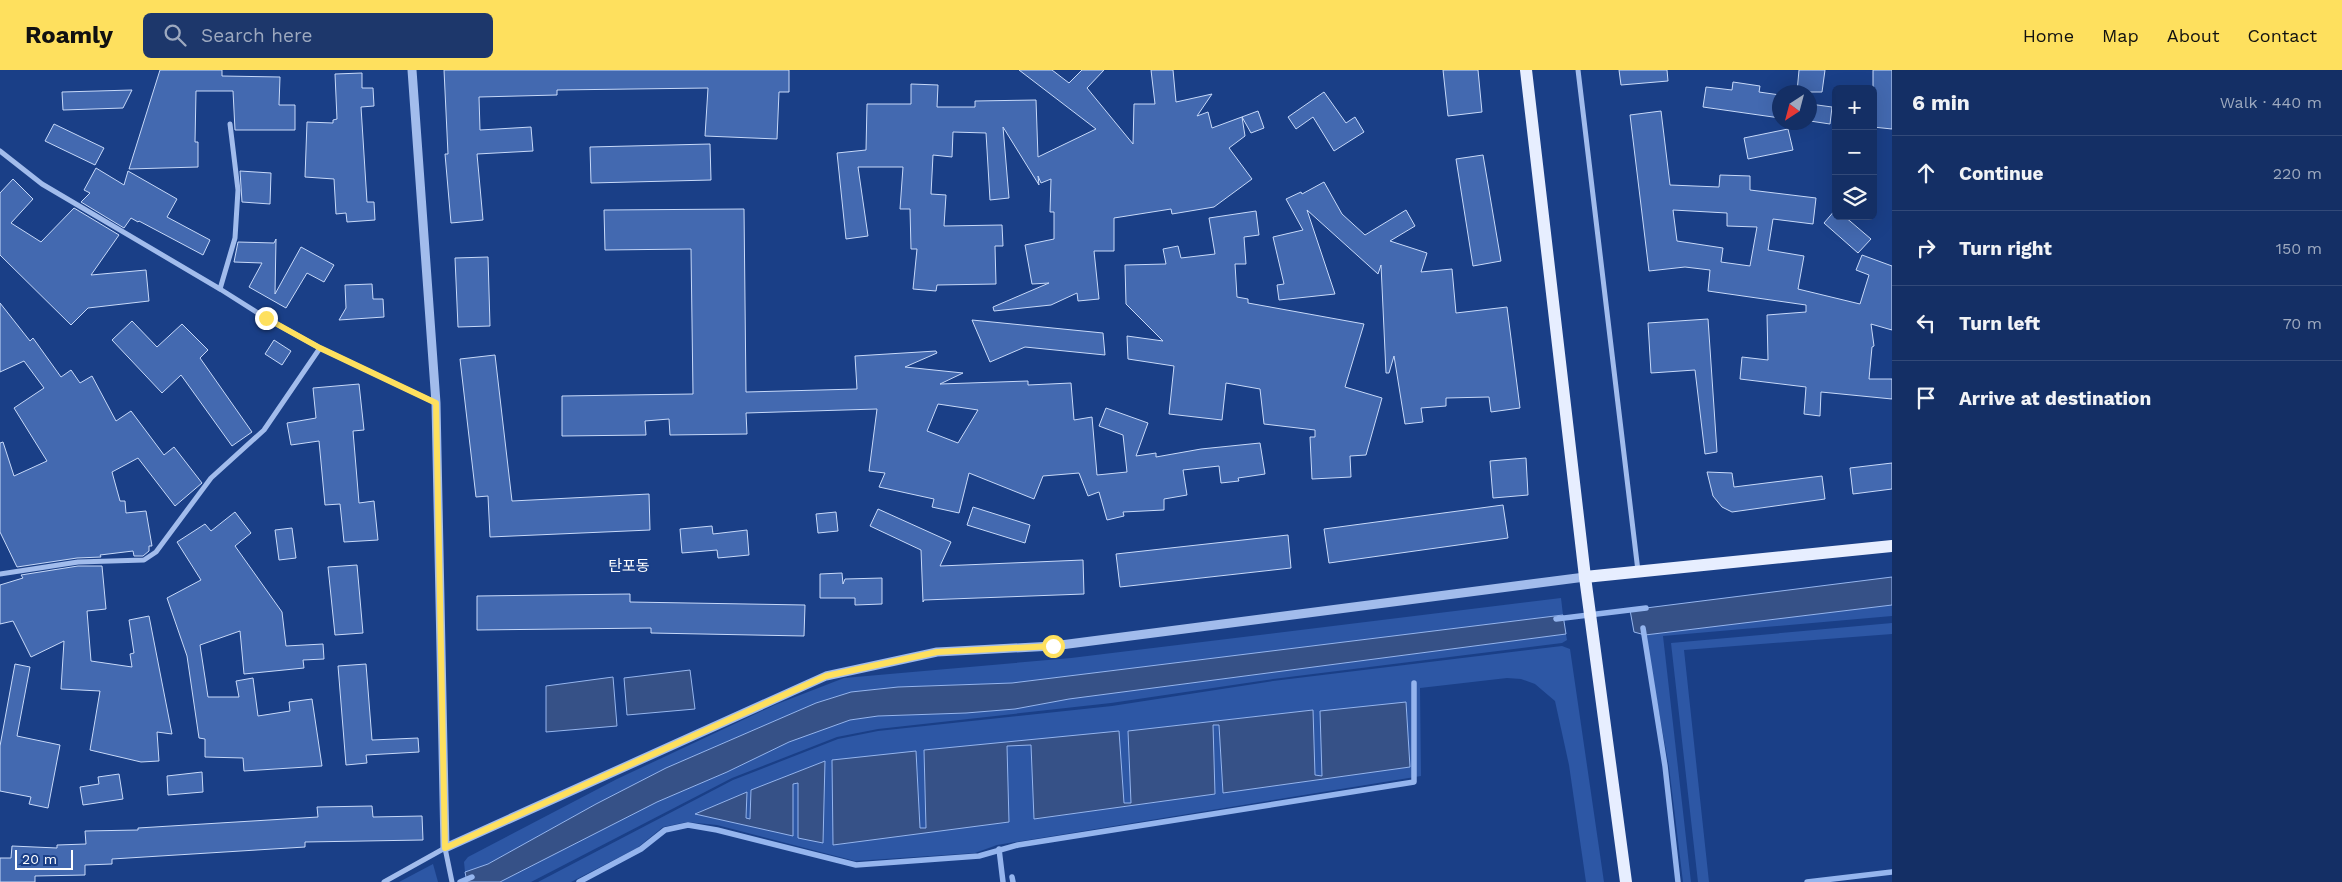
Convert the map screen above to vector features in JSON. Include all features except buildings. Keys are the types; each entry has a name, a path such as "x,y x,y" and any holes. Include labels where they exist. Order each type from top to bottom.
{"main road":[{"path":"1526,70 1585,578 1626,882"},
{"path":"1585,578 1892,546"}],"street":[{"path":"412,70 436,403 445,848 452,882"},
{"path":"1578,70 1638,572"},
{"path":"220,288 235,238 237,199 230,124"},
{"path":"0,151 42,184 220,288 266,318 320,348 436,403"},
{"path":"0,574 78,562 144,560 156,552 212,478 264,430 320,348"},
{"path":"384,882 445,848 826,676 937,652 1053,646 1585,578"}],"shaded area":[{"path":"1892,577 1892,605 1645,635 1634,632 1630,610"},
{"path":"1561,598 1563,615 1012,683 898,687 851,692 816,703 666,768 596,804 488,864 465,872 464,862 468,857 617,779 777,704 844,678 1071,658"},
{"path":"1892,605 1892,616 1663,636 1691,882 1683,882 1669,767 1645,635"},
{"path":"1563,615 1566,634 1069,699 1015,709 878,716 850,720 789,742 727,772 657,802 500,882 467,882 465,872 488,864 596,804 666,768 816,703 851,692 898,687 1012,683"},
{"path":"1892,623 1892,634 1684,650 1709,882 1698,882 1671,643"},
{"path":"1566,634 1567,640 1562,643 1273,679 1111,703 878,729 837,737 732,778 531,882 500,882 657,802 727,772 789,742 850,720 878,716 1015,709 1069,699"},
{"path":"1562,646 1570,649 1604,882 1586,882 1569,765 1555,701 1535,684 1521,679 1507,678 1420,688 1421,776 997,845 975,853 855,861 717,825 687,822 663,827 637,848 571,882 538,882 733,780 838,739 878,731 1112,706 1273,681","holes":["1406,702 1410,767 1223,793 1219,725 1212,725 1215,794 1035,819 1031,744 1006,746 1008,822 833,845 916,751 920,828 926,828 924,750 1119,732 1124,803 1131,803 1128,731 1312,710 1315,776 1322,776","825,761 798,838 798,783 793,783 793,836 695,814 747,792 746,818 750,819 751,790"]},
{"path":"690,670 695,709 627,715 624,678"},
{"path":"613,677 617,726 546,732 546,686"},
{"path":"1406,702 1410,767 1223,793 1219,725 1213,725 1215,794 1034,819 1031,745 1007,746 1009,822 833,845 832,760 916,751 920,828 926,828 924,750 1119,731 1124,803 1131,803 1128,731 1313,710 1315,775 1322,776 1320,711"},
{"path":"825,761 823,843 798,838 798,783 793,784 793,836 695,814 747,792 746,818 750,819 751,790"},
{"path":"433,864 438,882 399,882"}],"waterway":[{"path":"1556,619 1646,608"},
{"path":"1643,628 1665,766 1678,882"},
{"path":"579,882 641,849 665,830 688,825 717,830 856,865 979,856 1018,845 1414,782 1414,683"},
{"path":"999,849 1003,882"},
{"path":"1807,882 1892,872"},
{"path":"460,882 472,877"},
{"path":"1012,877 1013,882"}],"district":[{"name":"탄포동","path":"629,566"}],"route":[{"path":"266,318 320,348 436,403 445,848 826,676 937,652 1053,646"}]}
